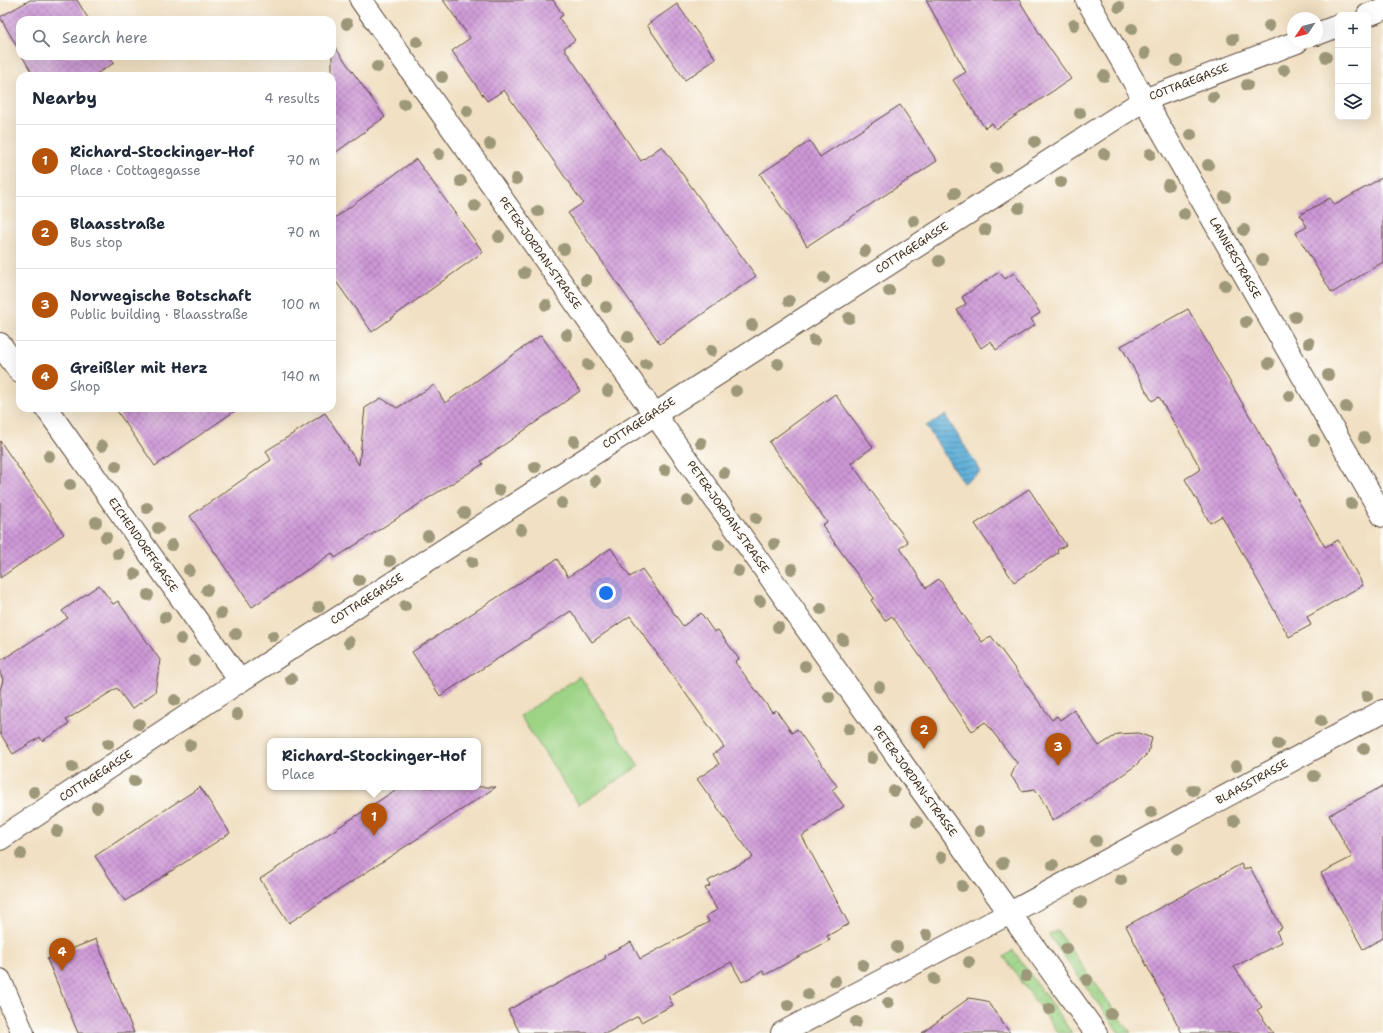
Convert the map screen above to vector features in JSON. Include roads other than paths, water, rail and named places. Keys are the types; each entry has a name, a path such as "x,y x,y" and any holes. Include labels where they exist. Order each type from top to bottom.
{"street":[{"name":"PETER-JORDAN-STRASSE","path":"362,0 904,766 1096,1033"},
{"name":"LANNERSTRASSE","path":"1087,0 1383,516"},
{"path":"1371,14 1383,10"},
{"path":"1323,32 1335,27"},
{"name":"COTTAGEGASSE","path":"0,839 240,681 1144,100 1287,46"},
{"path":"0,344 16,366"},
{"name":"EICHENDORFFGASSE","path":"49,412 240,681"},
{"name":"BLAASSTRASSE","path":"782,1033 1010,913 1383,711"},
{"path":"0,980 23,1033"}],"water":[{"path":"945,415 981,472 963,483 926,426"}],"place":[{"name":"Blaasstraße","path":"924,749"},
{"name":"Norwegische Botschaft","path":"1058,766"},
{"name":"Richard-Stockinger-Hof","path":"374,836"},
{"name":"Greißler mit Herz","path":"62,971"}]}
